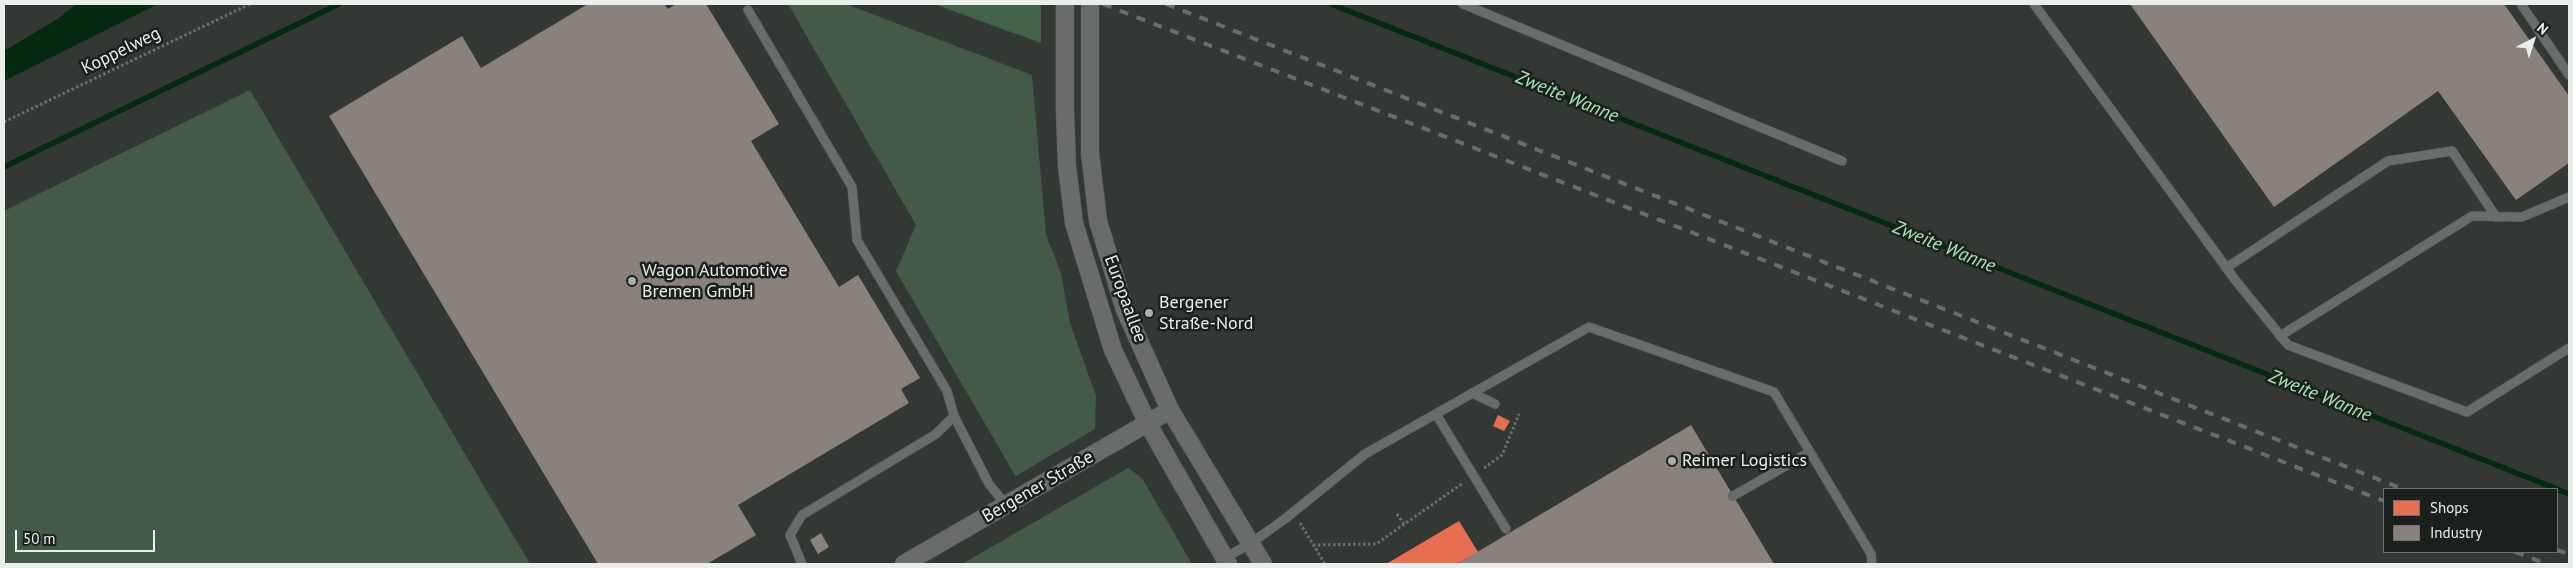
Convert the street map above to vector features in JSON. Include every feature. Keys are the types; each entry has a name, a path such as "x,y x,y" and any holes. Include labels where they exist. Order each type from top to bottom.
{"street":[{"name":"Europaallee","path":"1065,4 1067,166 1074,223 1113,350 1148,424 1226,561"},
{"name":"Europaallee","path":"1090,4 1090,144 1098,221 1125,310 1170,410 1263,564"},
{"name":"Bergener Straße","path":"909,563 1170,410"}],"lane":[{"path":"1463,4 1842,161"},
{"path":"2034,4 2226,268 2288,345 2467,412 2569,348"},
{"path":"2521,4 2569,74"},
{"path":"748,10 852,187 857,240 947,391 954,416 989,484 1006,505"},
{"path":"2226,268 2388,161 2452,151 2496,217"},
{"path":"2280,336 2472,216 2522,217 2569,198"},
{"path":"1226,561 1294,512 1365,454 1589,327 1774,392 1871,554 1872,564"},
{"path":"1472,393 1495,404"},
{"path":"1436,414 1506,530"},
{"path":"802,564 790,535 802,515 936,434 954,416"},
{"path":"1733,496 1810,452"}],"path":[{"name":"Koppelweg","path":"4,122 250,4"},
{"path":"1313,545 1376,544 1502,455 1519,414"},
{"path":"1294,512 1325,564"},
{"path":"1397,514 1404,524"}],"shaded area":[{"path":"76,4 158,4 4,81 4,51 59,18"},
{"path":"788,4 846,4 1032,75 1046,235 1061,273 1070,323 1096,396 1095,429 1016,476 896,271 916,225"},
{"path":"934,4 1041,4 1041,43"},
{"path":"250,90 530,564 4,564 4,211"},
{"path":"1128,468 1142,478 1192,564 962,564"}],"building: Shops":[{"path":"1498,415 1510,421 1504,431 1493,426"},
{"path":"1459,521 1478,552 1457,564 1386,564"}],"building: Industry":[{"name":"Wagon Automotive Bremen GmbH","path":"588,4 664,4 668,9 676,4 706,4 779,124 751,141 839,287 858,275 920,378 901,389 909,403 738,505 756,535 707,564 598,564 329,116 462,36 481,68"},
{"path":"2130,4 2504,4 2569,96 2569,163 2516,200 2438,91 2274,207"},
{"name":"Reimer Logistics","path":"1691,425 1774,564 1457,564"},
{"path":"821,533 829,547 818,554 810,540"}],"waterway":[{"path":"4,167 339,4"},
{"name":"Zweite Wanne","path":"1331,4 2554,488"},
{"name":"Zweite Wanne","path":"2558,489 2569,494"}],"railway":[{"path":"1103,4 2383,501"},
{"path":"1166,4 2400,488"},
{"path":"2558,550 2569,554"},
{"path":"2518,553 2547,564"}],"place":[{"name":"Wagon Automotive Bremen GmbH","path":"632,281"},
{"name":"Bergener Straße-Nord","path":"1149,313"},
{"name":"Reimer Logistics","path":"1672,461"}]}
